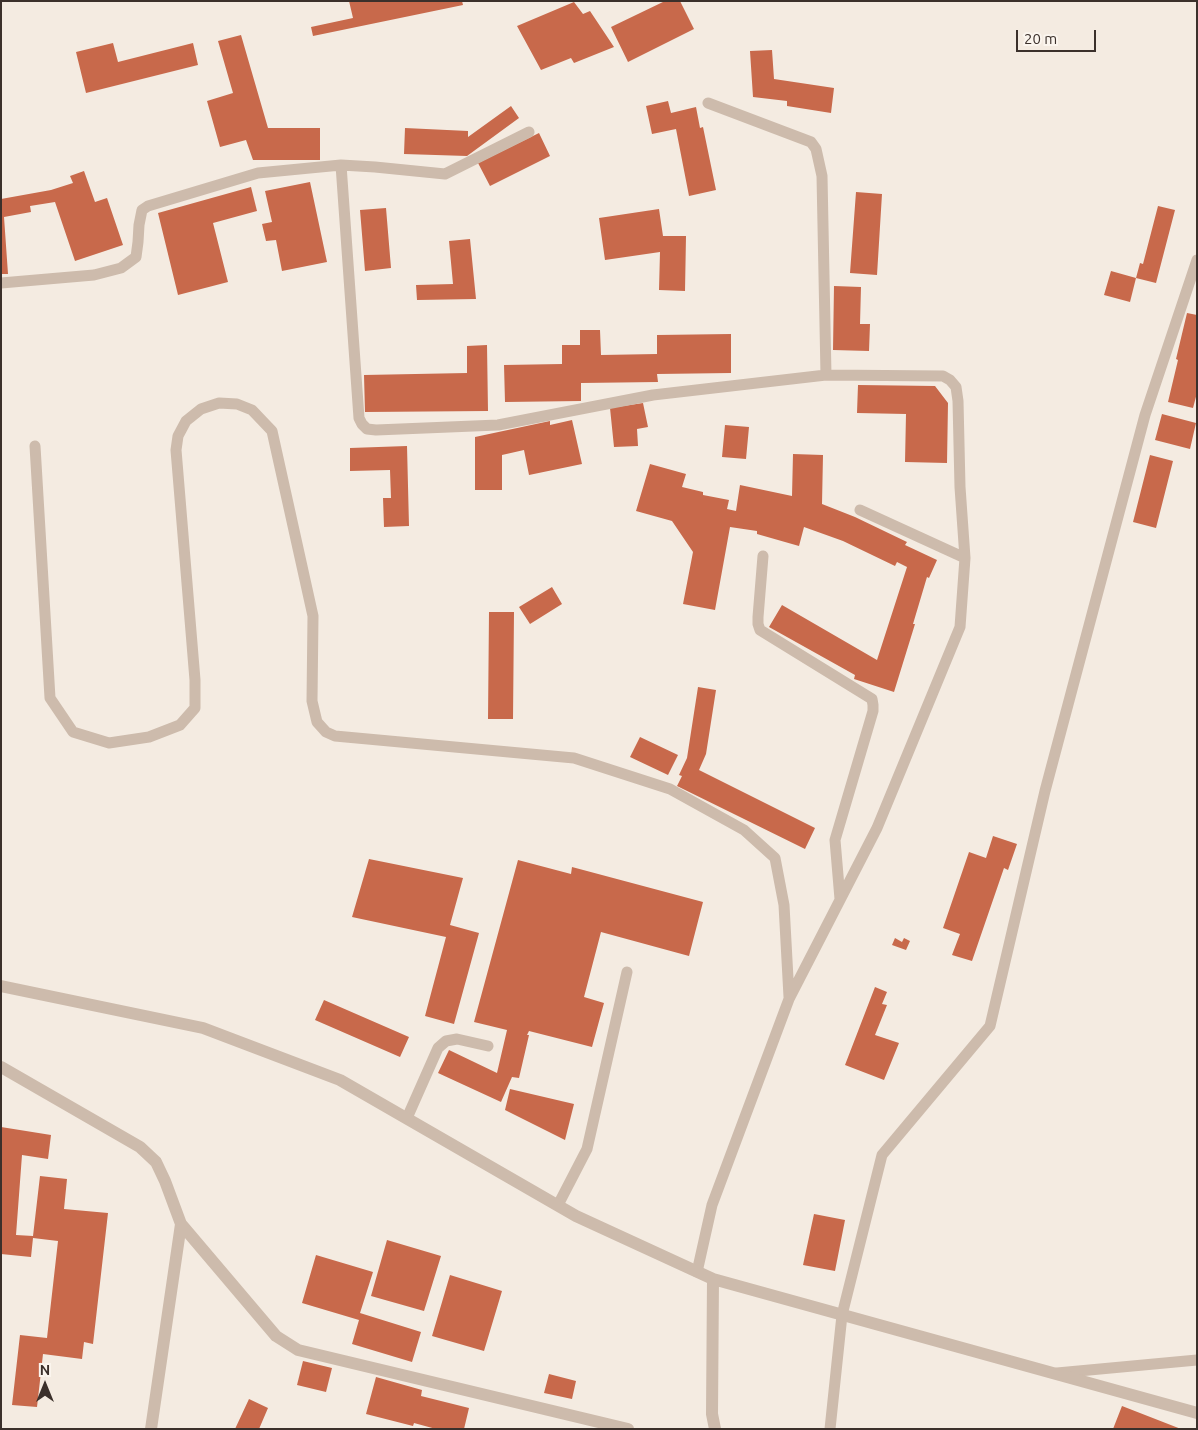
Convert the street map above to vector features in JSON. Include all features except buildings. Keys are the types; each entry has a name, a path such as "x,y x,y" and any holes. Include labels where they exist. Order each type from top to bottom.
{"street":[{"path":"1,986 203,1028 340,1080 576,1216 713,1279 1197,1413"},
{"path":"1,1068 140,1147 156,1162 181,1224 276,1336 298,1350 628,1429"},
{"path":"151,1429 181,1224"},
{"path":"713,1279 712,1414 715,1429"}],"lane":[{"path":"708,103 811,142 816,149 822,176 826,375"},
{"path":"1,283 94,275 121,268 136,257 142,210 148,206 258,173 341,165 374,166 445,174 529,132"},
{"path":"341,165 359,418 367,429 498,425 653,395 826,375 943,376 956,387 965,558 960,627 877,828 789,999 712,1205 697,1272"},
{"path":"830,1429 842,1315 882,1154 990,1026 1045,791 1142,425 1197,260"},
{"path":"35,446 50,698 73,732 109,743 149,737 180,724 196,708 196,680 176,450 178,436 186,421 201,409 219,404 237,404 252,410 272,431 313,616 312,701 317,722 326,732 335,736 574,758 670,789 744,830 775,858 784,905 789,999"},
{"path":"860,510 965,558"},
{"path":"763,556 758,617 760,630 872,699 873,711 835,840 840,901"},
{"path":"558,1205 587,1149 627,972"},
{"path":"406,1118 438,1048 446,1041 457,1039 488,1046"},
{"path":"1052,1373 1197,1360"}]}
